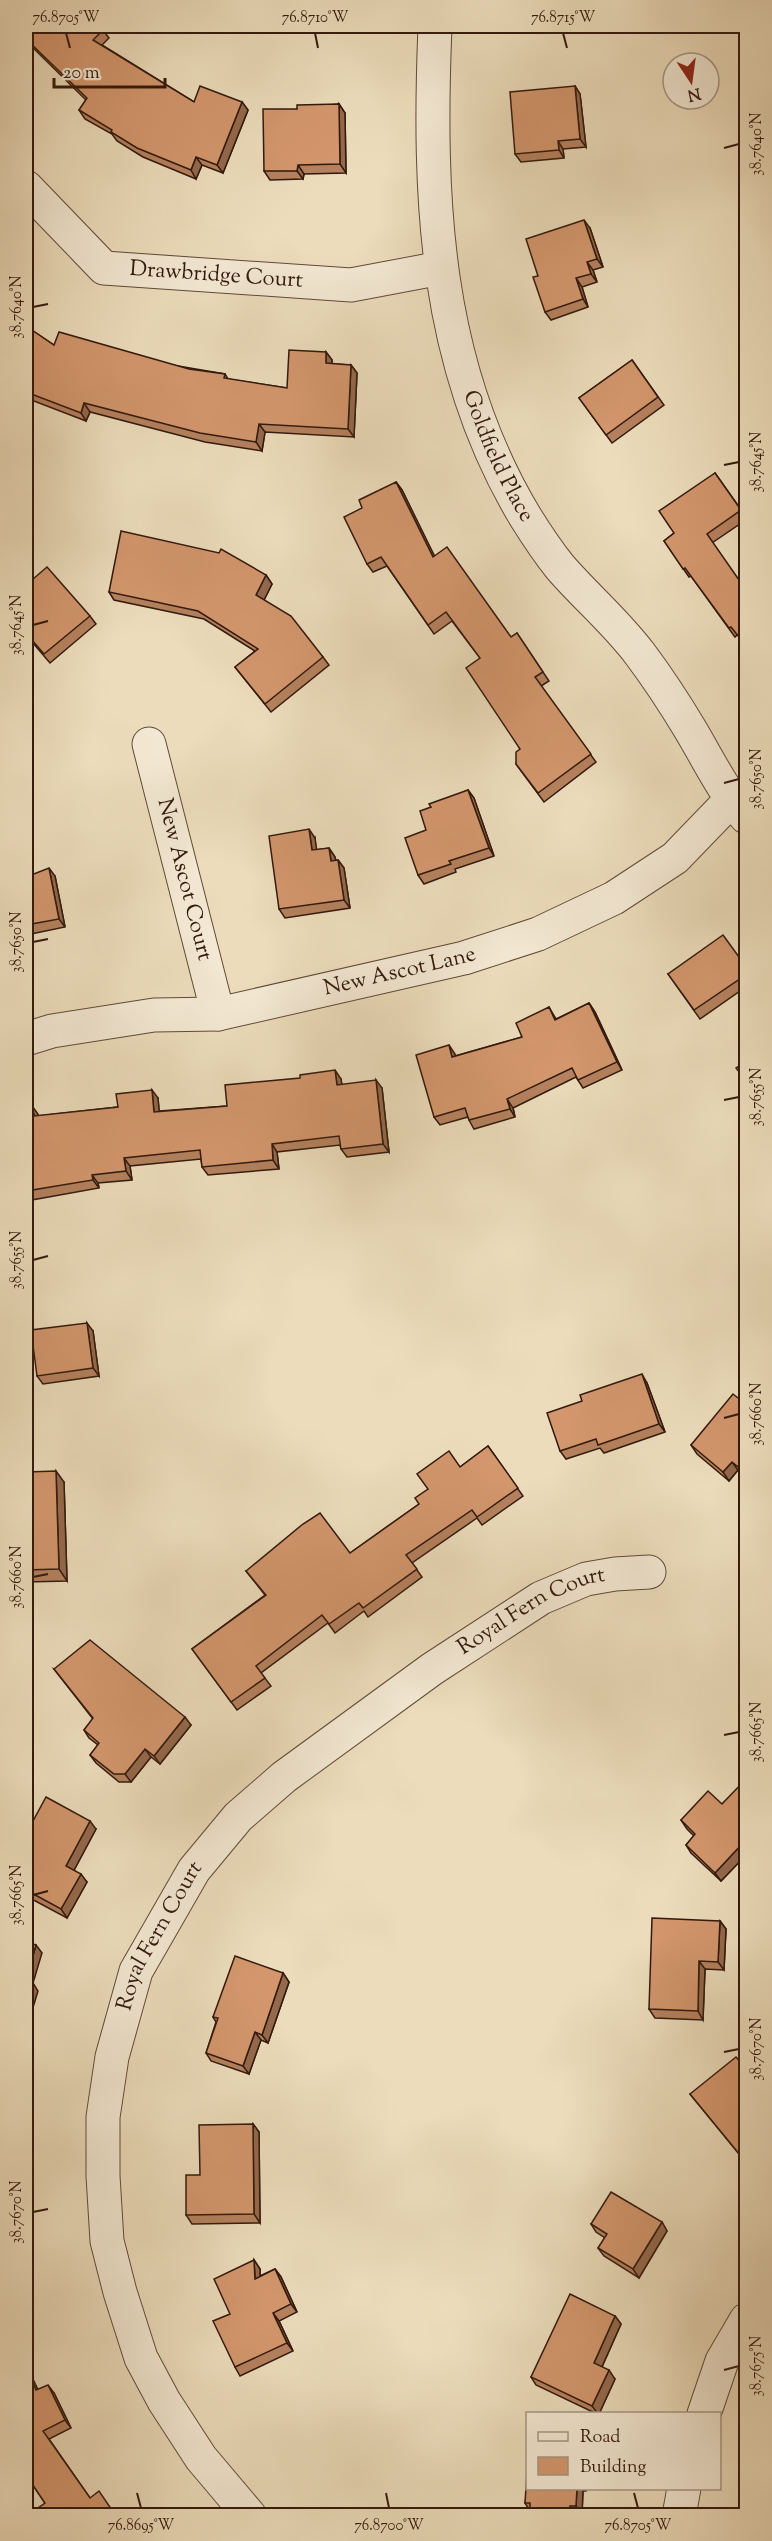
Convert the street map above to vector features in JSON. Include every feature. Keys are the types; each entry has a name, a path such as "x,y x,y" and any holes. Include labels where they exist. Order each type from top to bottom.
{"street":[{"name":"Goldfield Place","path":"435,26 433,161 441,268 456,350 471,405 496,461 526,517 558,565 639,652 739,808"},
{"name":"Drawbridge Court","path":"26,187 104,267 351,285 441,268"},
{"name":"New Ascot Court","path":"149,744 218,1014"},
{"name":"New Ascot Lane","path":"26,1039 52,1031 154,1015 218,1014 464,958 538,934 614,898 675,858 739,808"},
{"name":"Royal Fern Court","path":"250,2516 201,2458 164,2401 141,2358 107,2241 103,2176 103,2117 112,2057 136,1971 194,1870 238,1817 284,1777 432,1669 541,1598 586,1579 649,1572"},
{"path":"705,2412 722,2361 747,2320"},
{"path":"679,2516 684,2490"}],"building":[{"path":"26,26 98,26 103,30 93,40 194,102 200,86 242,102 217,165 196,157 191,170 137,148 79,110 87,98 26,39"},
{"path":"575,86 580,139 558,141 559,150 515,154 510,92"},
{"path":"339,104 340,164 298,165 297,171 264,171 263,109 297,109 297,105"},
{"path":"584,220 597,259 587,262 591,274 576,278 583,299 545,312 533,277 538,276 526,239"},
{"path":"26,326 54,345 59,332 189,369 225,374 224,378 287,388 289,350 326,352 326,363 351,365 348,429 259,424 256,442 200,433 84,403 81,413 26,392"},
{"path":"632,360 658,397 606,435 579,398"},
{"path":"715,473 741,510 707,534 747,589 747,647 731,627 729,628 664,541 674,533 659,511"},
{"path":"396,482 433,557 447,547 511,637 517,633 543,672 535,677 591,754 538,793 516,764 516,752 520,749 466,668 480,658 446,612 428,625 381,557 367,564 344,517 362,508 359,500"},
{"path":"121,531 219,553 221,549 266,575 256,595 291,616 323,657 265,704 235,667 258,649 198,611 109,592"},
{"path":"47,567 90,616 44,654 26,633 26,585"},
{"path":"468,790 489,848 449,861 451,864 418,875 405,838 426,830 420,811 431,807 429,804"},
{"path":"309,829 312,850 329,848 331,861 338,860 344,900 279,909 269,836"},
{"path":"49,868 59,919 26,925 26,877"},
{"path":"723,935 747,968 747,974 694,1010 668,974"},
{"path":"589,1003 617,1062 578,1080 572,1068 507,1099 510,1109 469,1120 465,1108 434,1117 416,1055 449,1045 452,1057 522,1037 516,1023 549,1007 555,1020"},
{"path":"747,1061 747,1082 736,1068"},
{"path":"335,1070 337,1085 376,1080 383,1144 341,1149 339,1136 272,1144 273,1160 202,1167 200,1150 124,1158 126,1171 92,1175 93,1180 26,1191 26,1107 32,1106 34,1116 118,1107 116,1094 152,1090 154,1112 227,1106 225,1085 300,1078 300,1075"},
{"path":"87,1323 93,1368 37,1376 31,1330"},
{"path":"642,1374 659,1424 598,1445 596,1439 560,1451 547,1413 582,1401 580,1395"},
{"path":"733,1394 747,1405 747,1474 732,1462 723,1472 691,1445"},
{"path":"488,1446 518,1488 477,1517 472,1510 406,1555 417,1569 363,1608 359,1603 329,1624 322,1615 256,1666 265,1678 231,1702 192,1649 266,1595 246,1571 303,1524 320,1513 350,1553 419,1504 415,1498 428,1489 417,1474 449,1451 460,1467"},
{"path":"26,1466 27,1472 56,1471 59,1569 26,1570"},
{"path":"90,1640 185,1717 154,1756 145,1749 125,1774 114,1774 90,1755 99,1743 84,1730 93,1718 54,1669"},
{"path":"746,1779 747,1849 742,1844 715,1873 686,1845 695,1834 681,1820 708,1791 722,1804"},
{"path":"46,1797 90,1821 66,1866 81,1874 61,1909 26,1890 26,1834"},
{"path":"652,1918 720,1921 718,1962 699,1961 698,2011 649,2009"},
{"path":"26,1942 36,1945 26,1980"},
{"path":"235,1956 283,1973 262,2035 255,2032 243,2066 206,2053 218,2018 213,2017"},
{"path":"26,1981 32,1983 26,2006"},
{"path":"736,2057 747,2069 747,2159 745,2161 690,2094"},
{"path":"253,2124 254,2214 186,2215 186,2175 200,2175 199,2125"},
{"path":"611,2192 662,2222 633,2269 598,2248 607,2234 591,2224"},
{"path":"254,2260 255,2279 275,2269 291,2304 273,2313 287,2343 235,2367 213,2321 230,2314 214,2279"},
{"path":"570,2294 615,2316 594,2363 609,2370 592,2406 531,2377"},
{"path":"26,2368 36,2390 48,2385 65,2420 43,2431 90,2498 99,2491 116,2516 30,2516 29,2514 45,2503 26,2475"},
{"path":"526,2488 526,2490 577,2490 576,2506 570,2506 569,2516 530,2516 530,2503 525,2503"}]}
